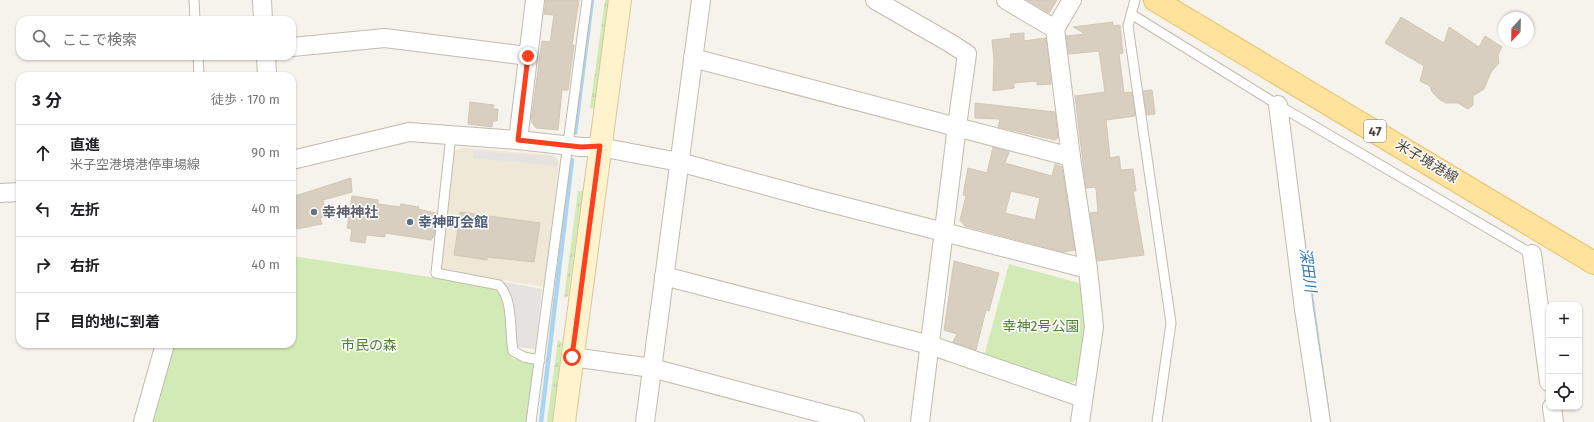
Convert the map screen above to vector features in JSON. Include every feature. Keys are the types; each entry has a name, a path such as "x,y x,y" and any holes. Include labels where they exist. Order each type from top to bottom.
{"main road":[{"path":"564,422 620,0"},
{"name":"米子境港線","path":"1155,0 1594,263"}],"street":[{"path":"262,0 263,16"},
{"path":"518,140 535,0"},
{"path":"645,422 701,0"},
{"path":"875,0 968,54 957,126 920,422"},
{"path":"1006,0 1055,29"},
{"path":"1072,0 1055,29 1071,157 1088,270 1094,327 1080,422"},
{"path":"296,46 385,38 528,56"},
{"path":"693,58 1071,157"},
{"path":"266,60 267,72"},
{"path":"1278,105 1320,422"},
{"path":"296,159 409,132 518,140 581,147 600,146 679,162 1088,270"},
{"path":"0,193 16,192"},
{"path":"1532,254 1548,374"},
{"path":"664,276 930,345 1084,398"},
{"path":"143,422 164,348"},
{"path":"572,357 652,368 855,422"},
{"path":"1552,410 1554,422"}],"lane":[{"path":"194,0 196,16"},
{"path":"531,422 587,0"},
{"path":"1135,0 1128,26 1171,323 1157,422"},
{"path":"1131,14 1278,105 1532,254"},
{"path":"198,60 199,72"},
{"path":"451,136 436,273 499,285 505,295 508,308 513,351 524,357 540,360"}],"shaded area":[{"path":"463,148 554,155 559,161 545,287 441,270 439,265 454,151"},
{"path":"474,151 553,156 558,162 558,166 473,158"},
{"path":"504,282 542,289 535,349 517,347 514,303"}],"green space":[{"path":"605,0 609,0 595,109 590,108"},
{"path":"578,191 583,191 568,296 564,298"},
{"name":"市民の森","path":"296,257 489,287 499,293 502,298 507,321 509,352 513,359 528,360 535,363 527,422 148,422 168,348 296,348"},
{"name":"幸神2号公園","path":"1009,264 1083,284 1088,326 1079,377 1070,385 984,356"},
{"path":"558,339 562,343 553,422 547,422"}],"water":[{"name":"深田川","path":"1285,116 1288,116 1331,422 1328,422"}],"building":[{"path":"546,0 579,0 572,45 574,45 568,90 562,90 558,130 536,128 531,121 542,41 550,42 554,15 544,14"},
{"path":"1027,0 1057,0 1049,13"},
{"path":"1401,17 1444,43 1449,27 1479,47 1485,36 1498,44 1498,48 1502,48 1498,55 1499,63 1491,72 1484,89 1473,96 1473,105 1468,109 1458,103 1446,103 1439,99 1432,92 1430,86 1420,81 1424,66 1385,43"},
{"path":"1113,22 1113,26 1120,25 1123,53 1119,54 1124,93 1132,92 1135,116 1106,120 1110,158 1119,156 1121,170 1133,169 1136,191 1133,191 1144,255 1097,261 1090,213 1098,212 1096,189 1094,187 1086,188 1075,96 1105,92 1099,51 1069,54 1066,36 1085,34 1073,27"},
{"path":"1024,33 1024,41 1046,38 1051,84 1037,85 1037,81 1014,83 1014,88 993,91 994,60 992,40 1011,38 1010,34"},
{"path":"1152,90 1155,114 1147,115 1143,91"},
{"path":"470,102 494,105 493,109 498,109 497,121 493,121 492,127 468,124"},
{"path":"975,103 1055,112 1058,138 1055,140 998,127 1000,119 975,118"},
{"path":"993,147 1009,152 1005,163 1052,176 1055,164 1062,167 1075,250 1063,252 965,226 960,220 966,196 963,195 968,168 987,173","holes":["1011,191 1040,198 1035,220 1005,213"]},
{"path":"351,178 352,192 323,200 327,217 320,218 322,224 297,229 296,196"},
{"path":"352,196 378,200 378,204 400,207 401,204 419,207 418,209 436,213 434,236 431,240 385,233 385,237 366,235 365,243 350,241 352,229 347,228"},
{"path":"460,212 540,223 534,262 487,257 487,260 454,255 458,228 447,227 448,215 460,217"},
{"path":"954,261 999,273 989,311 986,310 976,350 953,342 957,334 944,330"}],"waterway":[{"path":"575,133 592,0"},
{"path":"541,422 572,160"}],"place":[{"name":"幸神神社","path":"314,212"},
{"name":"幸神町会館","path":"410,222"}],"route":[{"path":"528,56 518,140 581,147 600,146 572,357"}]}
